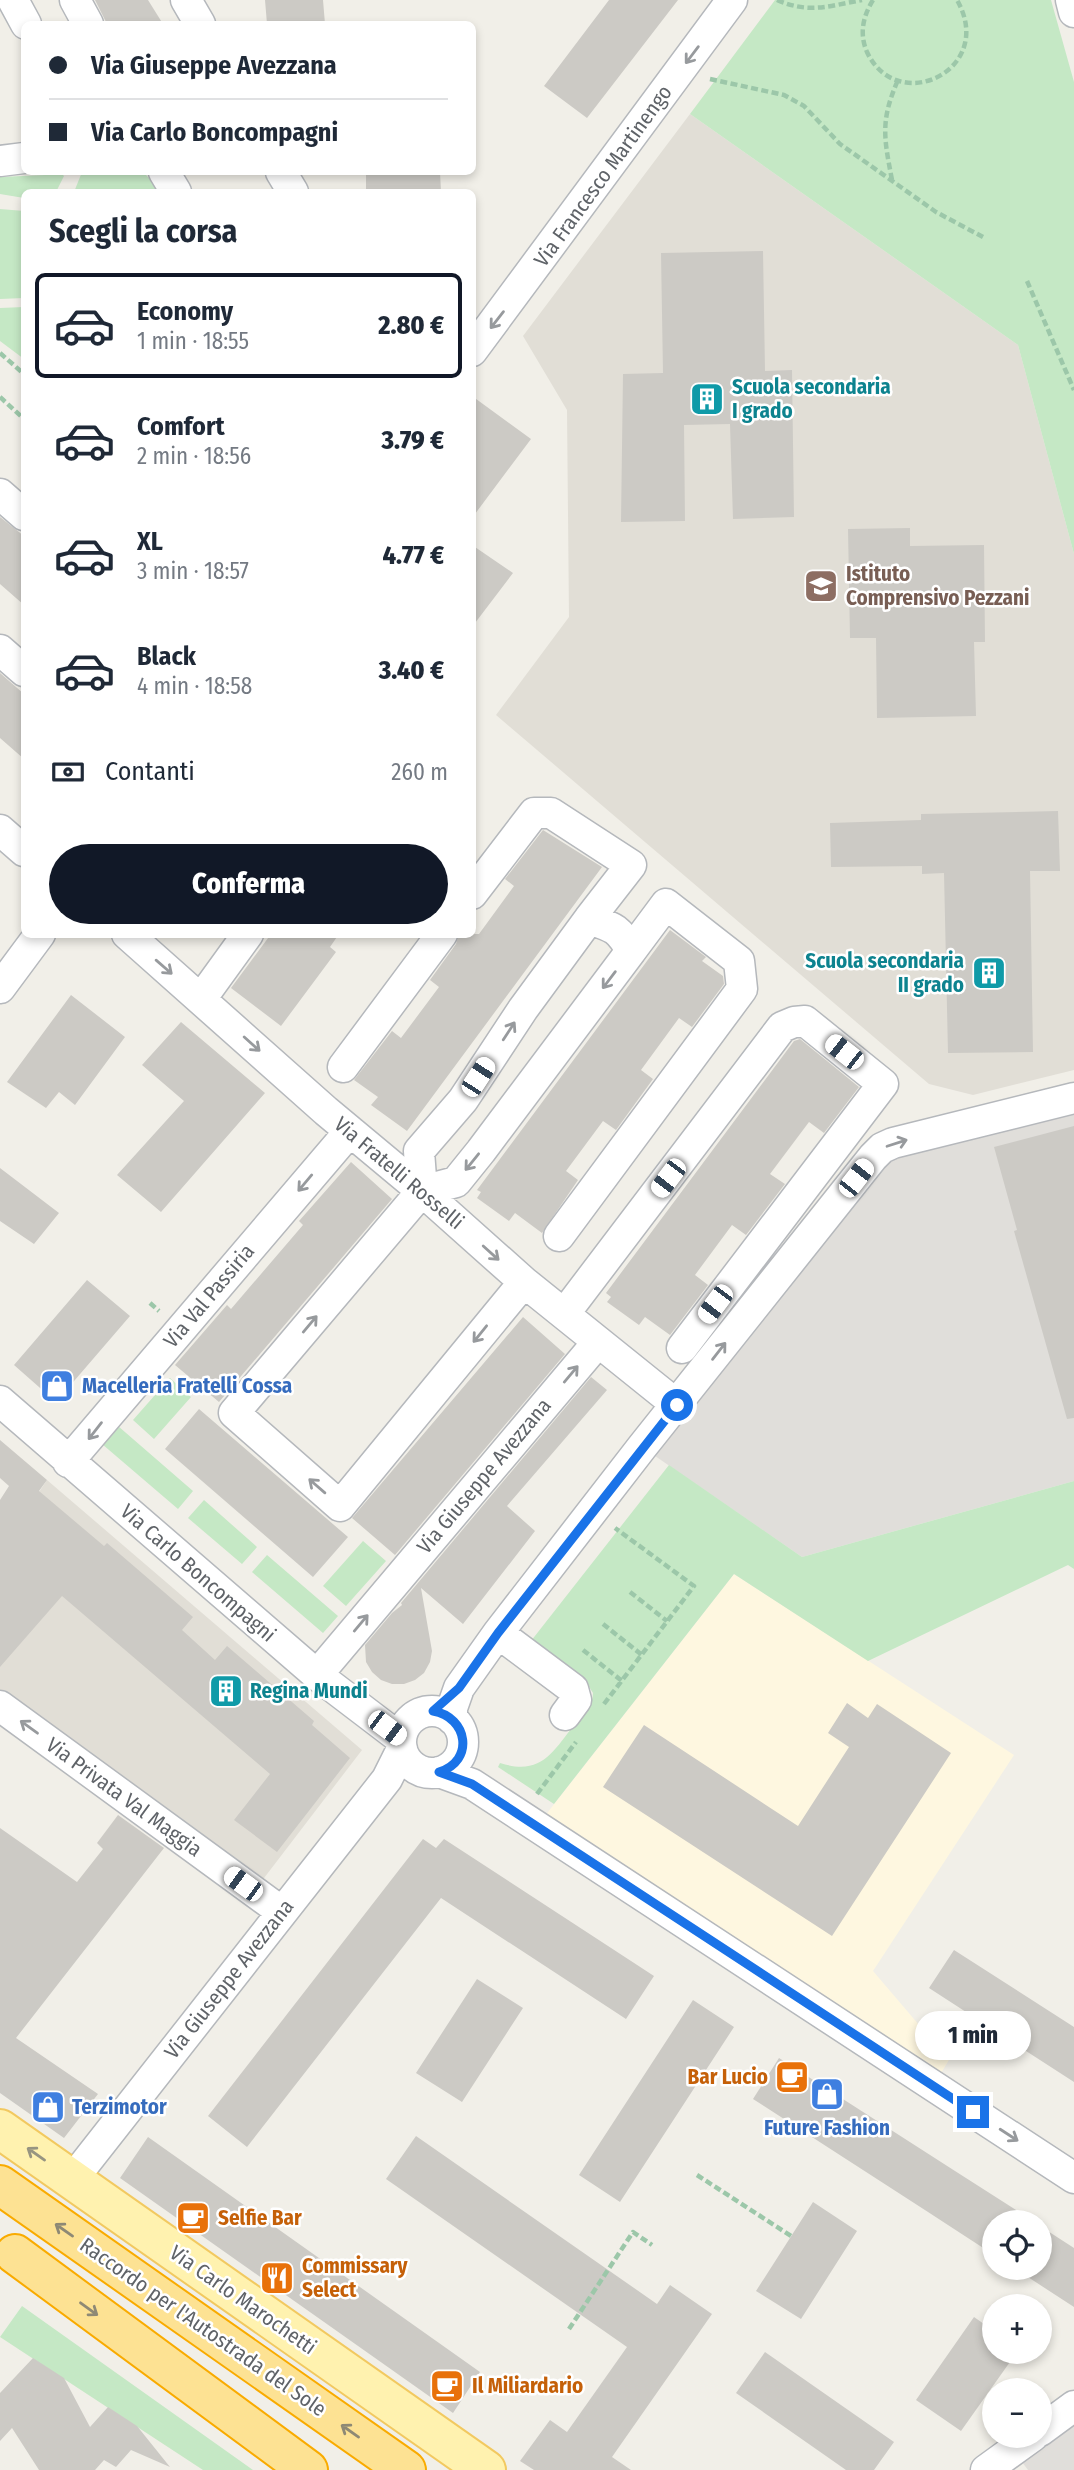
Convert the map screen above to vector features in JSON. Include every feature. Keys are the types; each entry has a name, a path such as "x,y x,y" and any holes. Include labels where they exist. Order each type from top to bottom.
{"highway":[{"name":"Raccordo per l'Autostrada del Sole","path":"0,2185 406,2470"},
{"path":"5,2257 308,2470"}],"main road":[{"name":"Via Carlo Marochetti","path":"0,2129 485,2470"}],"street":[{"path":"13,0 24,21"},
{"path":"75,0 86,21"},
{"path":"186,0 198,21"},
{"name":"Via Francesco Martinengo","path":"476,346 732,0"},
{"path":"1071,0 1074,12"},
{"path":"0,161 21,158"},
{"path":"0,494 21,512"},
{"path":"0,650 21,668"},
{"path":"422,1191 419,1151 463,1100 523,1009 631,865 551,813 534,813 476,889"},
{"path":"0,830 21,848"},
{"path":"524,1282 340,1506 234,1413 422,1191 456,1182 666,904 739,961 742,989 559,1236"},
{"path":"589,919 613,926 622,934 631,951"},
{"path":"0,988 37,938"},
{"name":"Via Fratelli Rosselli","path":"132,938 524,1282 677,1405"},
{"path":"201,999 245,938"},
{"path":"343,1067 439,938"},
{"path":"565,1313 782,1027 805,1021 883,1084 682,1348"},
{"name":"Via Giuseppe Avezzana","path":"443,1715 498,1633 882,1148 1074,1098"},
{"name":"Via Val Passiria","path":"68,1462 350,1131"},
{"name":"Via Giuseppe Avezzana","path":"317,1675 598,1342"},
{"name":"Via Carlo Boncompagni","path":"0,1401 414,1757 472,1784 1074,2178"},
{"path":"498,1633 573,1689 576,1700 573,1725"},
{"name":"Via Privata Val Maggia","path":"0,1706 282,1912"},
{"name":"Via Giuseppe Avezzana","path":"443,1715 461,1734 463,1748 451,1767 414,1757 408,1723 415,1716 443,1715"},
{"name":"Via Giuseppe Avezzana","path":"72,2180 387,1779 414,1757"},
{"path":"1052,2422 1074,2406"},
{"path":"986,2470 1016,2448"}],"path":[{"path":"777,0 795,8 813,10 862,0"},
{"path":"873,0 866,12 862,28 864,45 871,60 883,72 898,80 914,83 931,81 946,73 958,61 968,30 965,13 957,0"},
{"path":"710,79 784,95 804,106 840,144 936,212 983,236"},
{"path":"892,180 884,123 888,102 898,80"},
{"path":"1027,281 1074,390"},
{"path":"0,353 21,371"},
{"path":"0,397 21,416"},
{"path":"598,1713 694,1586 614,1527"},
{"path":"630,1592 667,1621"},
{"path":"603,1624 642,1655"},
{"path":"583,1650 622,1681"},
{"path":"534,1798 573,1725"},
{"path":"697,2175 791,2236"},
{"path":"569,2329 633,2232 652,2245"}],"shaded area":[{"name":"Istituto Comprensivo Pezzani","path":"690,114 1018,345 1074,554 1074,1070 973,1095 929,1084 496,715 569,617 567,410 523,336"},
{"path":"1074,1098 1074,1481 802,1557 642,1447 873,1157"},
{"path":"47,1480 362,1750 261,1882 0,1698 0,1551"},
{"path":"734,1574 1014,1755 873,1971 949,2060 933,2086 537,1826"},
{"path":"1074,2406 1074,2470 1028,2470 1013,2450 1052,2448 1052,2422"}],"green space":[{"path":"775,0 1051,0 1074,82 1074,554 1018,345 690,114"},
{"path":"81,175 146,175 156,189 75,189"},
{"path":"64,176 58,189 21,189 21,198 0,194 0,177"},
{"path":"0,209 21,211 21,298 0,299"},
{"path":"21,307 21,357 0,341 0,308"},
{"path":"170,1378 191,1397 154,1439 133,1420"},
{"path":"118,1426 193,1491 178,1509 102,1444"},
{"path":"669,1465 802,1557 1074,1481 1074,1569 1068,1565 868,1661 734,1574 554,1804 498,1767 500,1763 514,1766 536,1764 552,1753 586,1710 593,1693 586,1682 531,1641"},
{"path":"204,1500 257,1547 242,1564 188,1518"},
{"path":"363,1541 386,1561 346,1606 323,1586"},
{"path":"267,1555 338,1616 323,1633 252,1572"},
{"path":"22,2306 253,2470 203,2470 0,2337"}],"building":[{"path":"95,0 148,0 161,21 106,21"},
{"path":"265,0 323,0 325,21 267,21"},
{"path":"609,0 678,0 587,118 544,86"},
{"path":"366,175 440,175 441,189 366,189"},
{"name":"Scuola secondaria I grado","path":"763,251 765,371 792,370 794,517 733,519 730,424 684,425 685,521 621,522 623,374 663,373 661,253"},
{"path":"476,399 531,439 476,513"},
{"path":"0,517 21,534 21,602 0,584"},
{"path":"910,528 910,546 984,545 985,642 974,642 976,716 877,718 876,638 850,638 848,529"},
{"path":"476,548 513,573 476,622"},
{"path":"0,673 21,691 21,756 0,738"},
{"name":"Scuola secondaria II grado","path":"1058,811 1060,871 1030,871 1033,1052 948,1053 944,873 922,874 922,866 831,867 830,823 921,820 921,814"},
{"path":"543,830 602,867 407,1131 371,1105 378,1097 354,1080 392,1031 401,1038 439,987 430,980 458,938 476,938 476,934 479,934 514,886 505,879"},
{"path":"670,930 706,957 702,961 723,976 724,984 692,1027 679,1018 641,1070 653,1079 616,1130 603,1121 566,1171 578,1180 542,1233 515,1213 509,1221 477,1198 481,1192 477,1190"},
{"path":"268,938 336,938 330,947 336,952 281,1026 231,988"},
{"path":"71,995 125,1037 75,1105 59,1092 46,1108 7,1082"},
{"path":"181,1022 265,1093 161,1212 117,1175 184,1101 142,1065"},
{"path":"800,1039 859,1087 824,1133 809,1122 770,1174 785,1184 746,1235 732,1225 695,1275 708,1285 670,1335 645,1317 639,1325 607,1302 611,1297 606,1293 794,1041"},
{"path":"1074,1126 1074,1418 1067,1419 1014,1231 1017,1230 994,1147"},
{"path":"351,1162 392,1199 219,1402 175,1365 227,1305 231,1309 303,1225 299,1221"},
{"path":"0,1168 59,1213 34,1244 0,1221"},
{"path":"87,1280 130,1316 56,1402 14,1365"},
{"path":"523,1317 565,1354 395,1555 352,1518"},
{"path":"591,1377 607,1390 507,1506 535,1531 463,1624 421,1588 432,1651 430,1662 424,1673 415,1680 392,1684 381,1680 366,1662 365,1645 402,1605"},
{"path":"199,1409 348,1537 313,1577 165,1449"},
{"name":"Regina Mundi","path":"0,1440 47,1480 39,1491 104,1546 107,1543 193,1617 182,1630 215,1660 227,1646 314,1721 312,1725 350,1758 277,1852 234,1820 270,1774 62,1596 0,1667 0,1500 9,1486 0,1478"},
{"path":"847,1703 868,1718 877,1704 951,1753 832,1936 603,1787 644,1725 798,1826 849,1747 828,1733"},
{"path":"118,1815 164,1848 16,2038 98,2094 64,2138 0,2093 0,1828 77,1882 103,1849 97,1843"},
{"path":"423,1839 436,1848 444,1839 654,1976 626,2019 441,1898 247,2147 208,2116"},
{"path":"954,1950 1074,2027 1074,2082 929,1988"},
{"path":"477,1979 523,2008 462,2102 416,2073"},
{"path":"693,2000 734,2027 620,2202 579,2175"},
{"path":"779,2058 1016,2210 982,2210 982,2247 753,2099"},
{"path":"416,2136 657,2304 670,2285 712,2314 612,2457 631,2470 534,2470 520,2461 550,2420 567,2432 627,2347 386,2179"},
{"path":"148,2137 480,2372 453,2413 120,2178"},
{"path":"813,2202 857,2231 801,2319 756,2291"},
{"path":"1052,2234 1074,2248 1074,2307 1032,2280 1052,2280"},
{"path":"974,2317 982,2323 982,2364 1008,2364 999,2378 982,2378 982,2401 961,2431 916,2400"},
{"path":"765,2352 894,2442 874,2470 846,2470 736,2393"},
{"path":"33,2358 64,2378 90,2427 108,2407 137,2426 170,2467 131,2450 116,2467 104,2460 95,2470 39,2470 12,2428 0,2441 0,2393"}],"place":[{"name":"Scuola secondaria I grado","path":"707,399"},
{"name":"Istituto Comprensivo Pezzani","path":"821,586"},
{"name":"Scuola secondaria II grado","path":"989,973"},
{"name":"Macelleria Fratelli Cossa","path":"57,1386"},
{"name":"Regina Mundi","path":"226,1691"},
{"name":"Bar Lucio","path":"792,2077"},
{"name":"Future Fashion","path":"827,2094"},
{"name":"Terzimotor","path":"48,2107"},
{"name":"Selfie Bar","path":"193,2218"},
{"name":"Commissary Select","path":"277,2278"},
{"name":"Il Miliardario","path":"447,2386"}],"route":[{"path":"677,1405 498,1633 459,1688 433,1711 452,1719 463,1739 463,1748 457,1760 451,1767 439,1772 472,1784 973,2112"}]}
